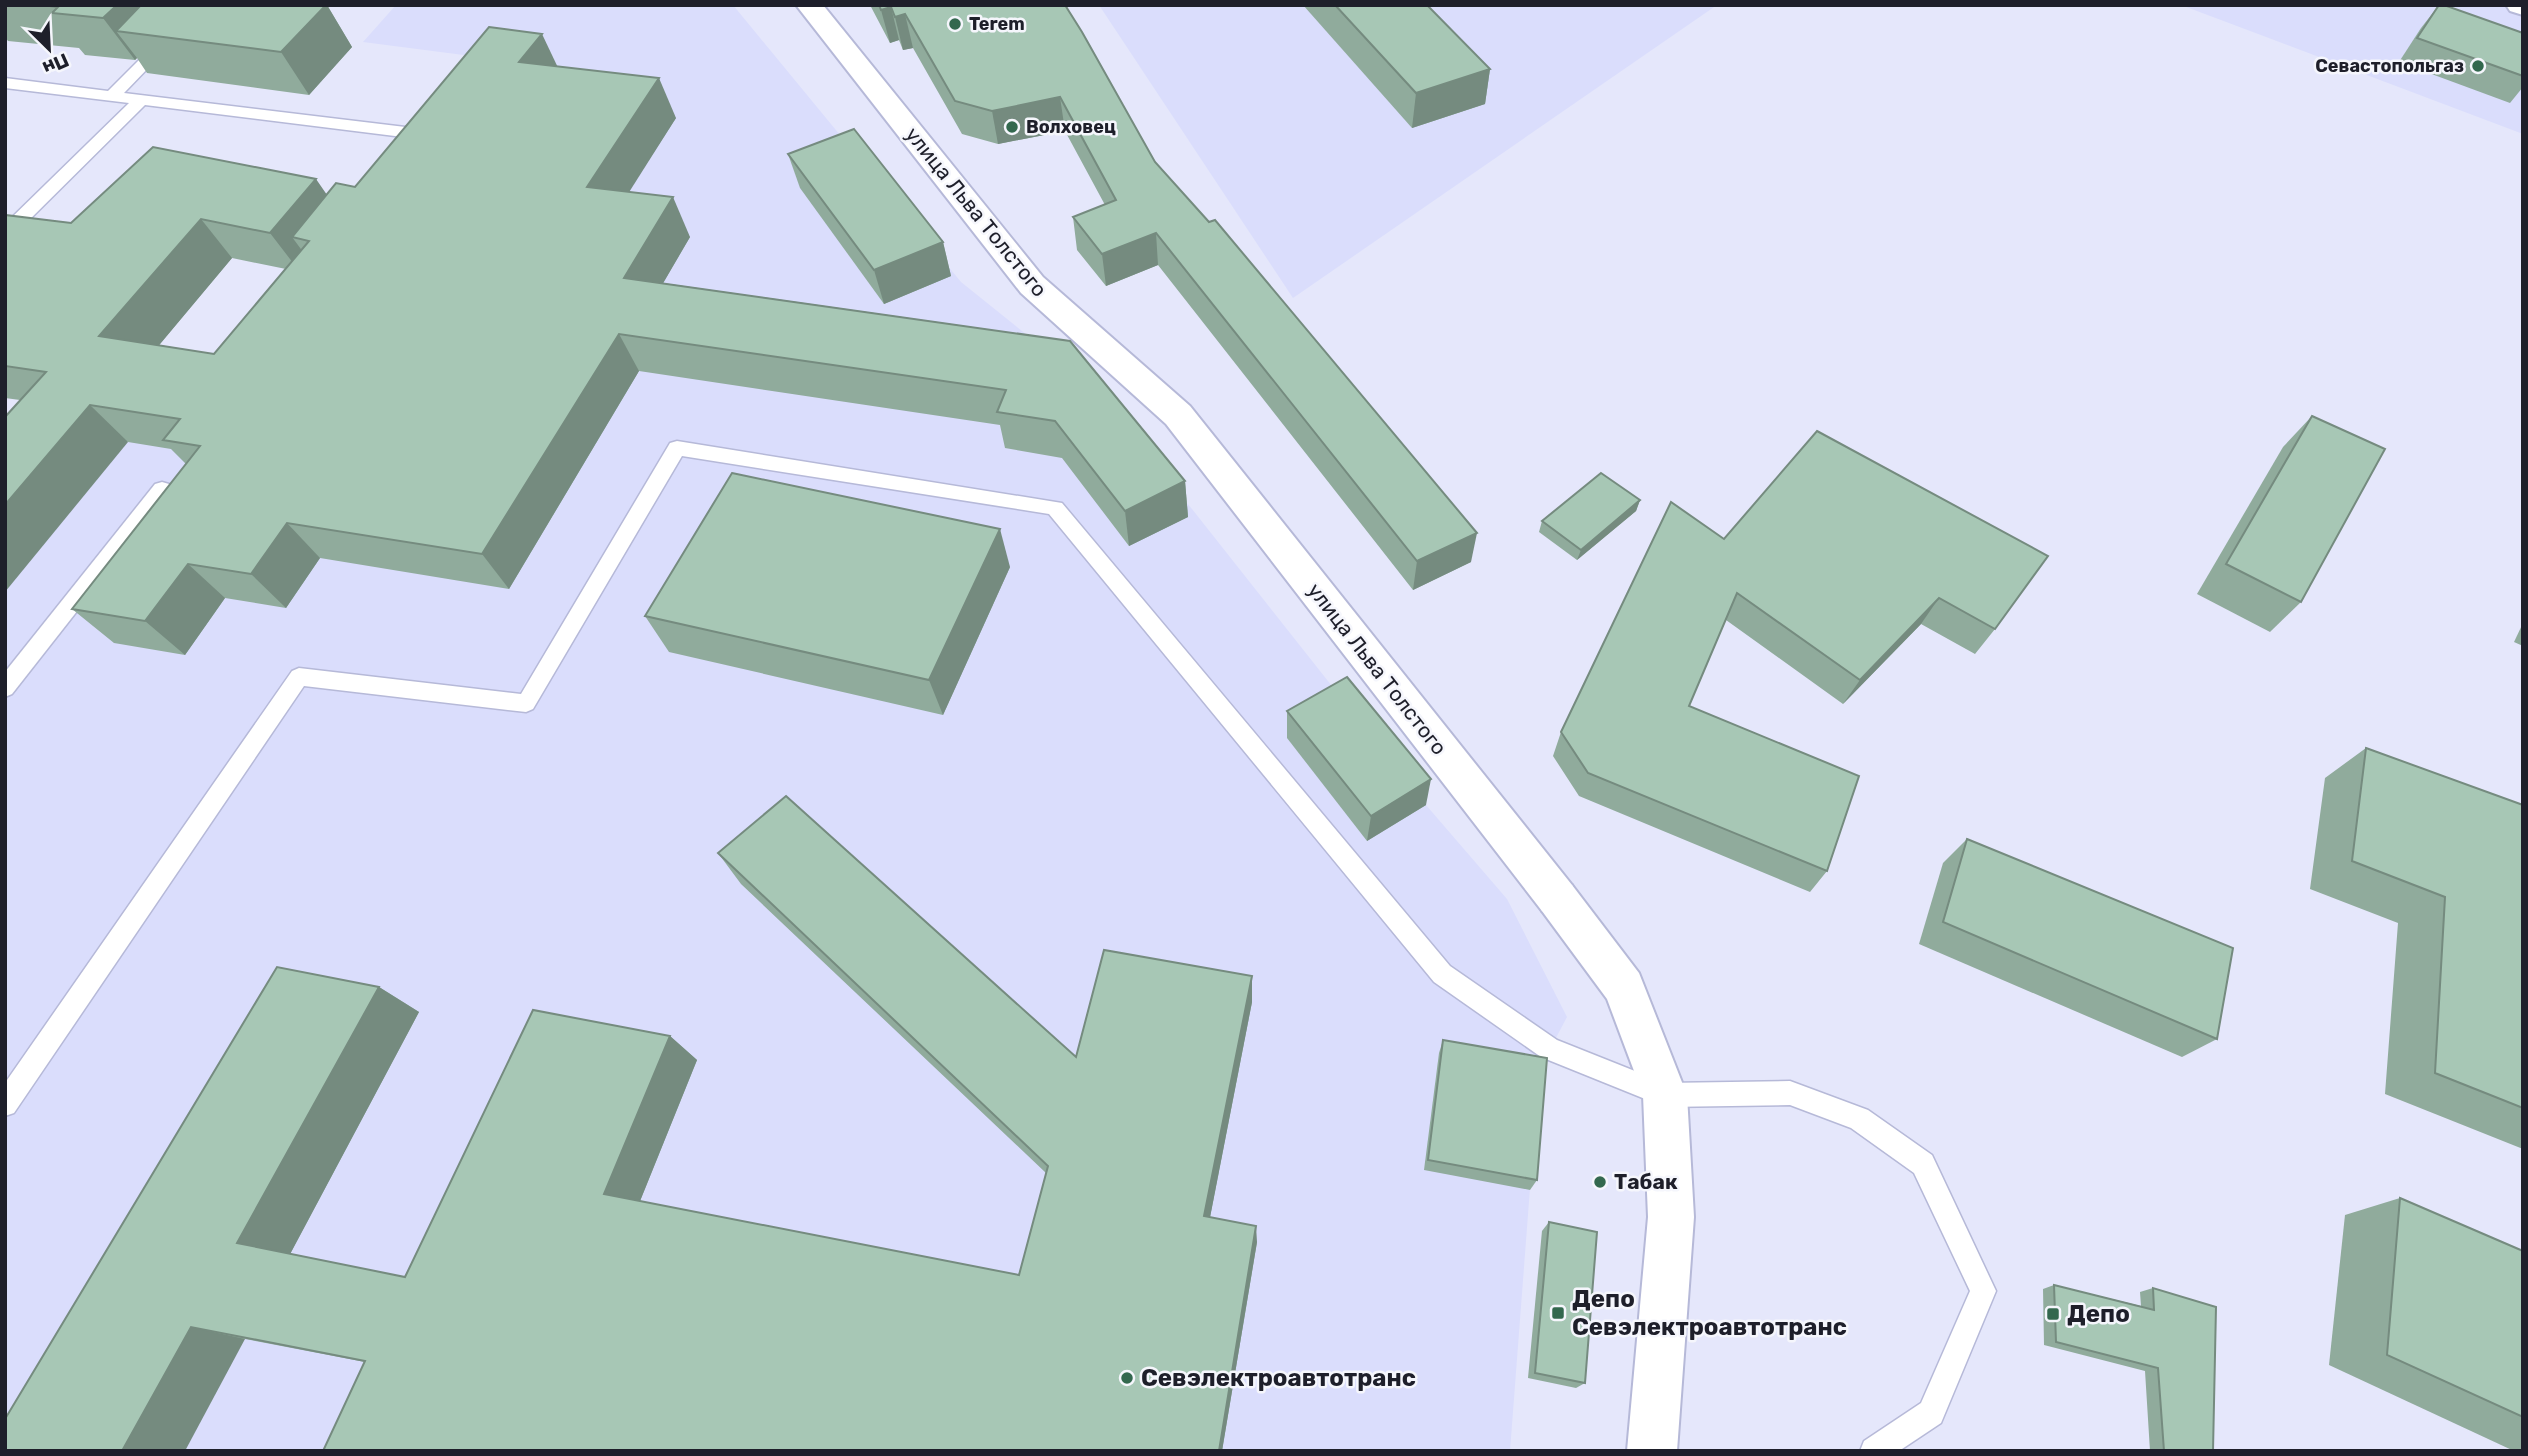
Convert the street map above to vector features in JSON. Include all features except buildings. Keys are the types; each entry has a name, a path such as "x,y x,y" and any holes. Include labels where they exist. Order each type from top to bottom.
{"street":[{"name":"улица Льва Толстого","path":"809,5 1032,285 1178,415 1624,987 1665,1096 1671,1217 1652,1451"}],"lane":[{"path":"113,95 202,5"},
{"path":"5,83 422,134 405,155"},
{"path":"5,234 143,99"},
{"path":"5,1104 299,677 526,703 677,448 1055,508 1443,974 1549,1049 1665,1096 1790,1093 1859,1119 1923,1164 1983,1291 1931,1413 1874,1451"},
{"path":"5,688 162,489"}],"shaded area":[{"path":"396,5 733,5 961,282 1073,372 1192,509 1426,805 1507,899 1567,1017 1539,1070 1510,1451 5,1451 5,415 135,434 571,69 363,42"},
{"path":"1099,5 1717,5 1293,298"},
{"path":"2181,5 2523,5 2523,134"}],"place":[{"name":"Terem","path":"955,24"},
{"name":"Севастопольгаз","path":"2478,66"},
{"name":"Волховец","path":"1012,127"},
{"name":"Табак","path":"1600,1182"},
{"name":"Депо Севэлектроавтотранс","path":"1558,1313"},
{"name":"Депо","path":"2053,1314"},
{"name":"Севэлектроавтотранс","path":"1127,1378"}]}
